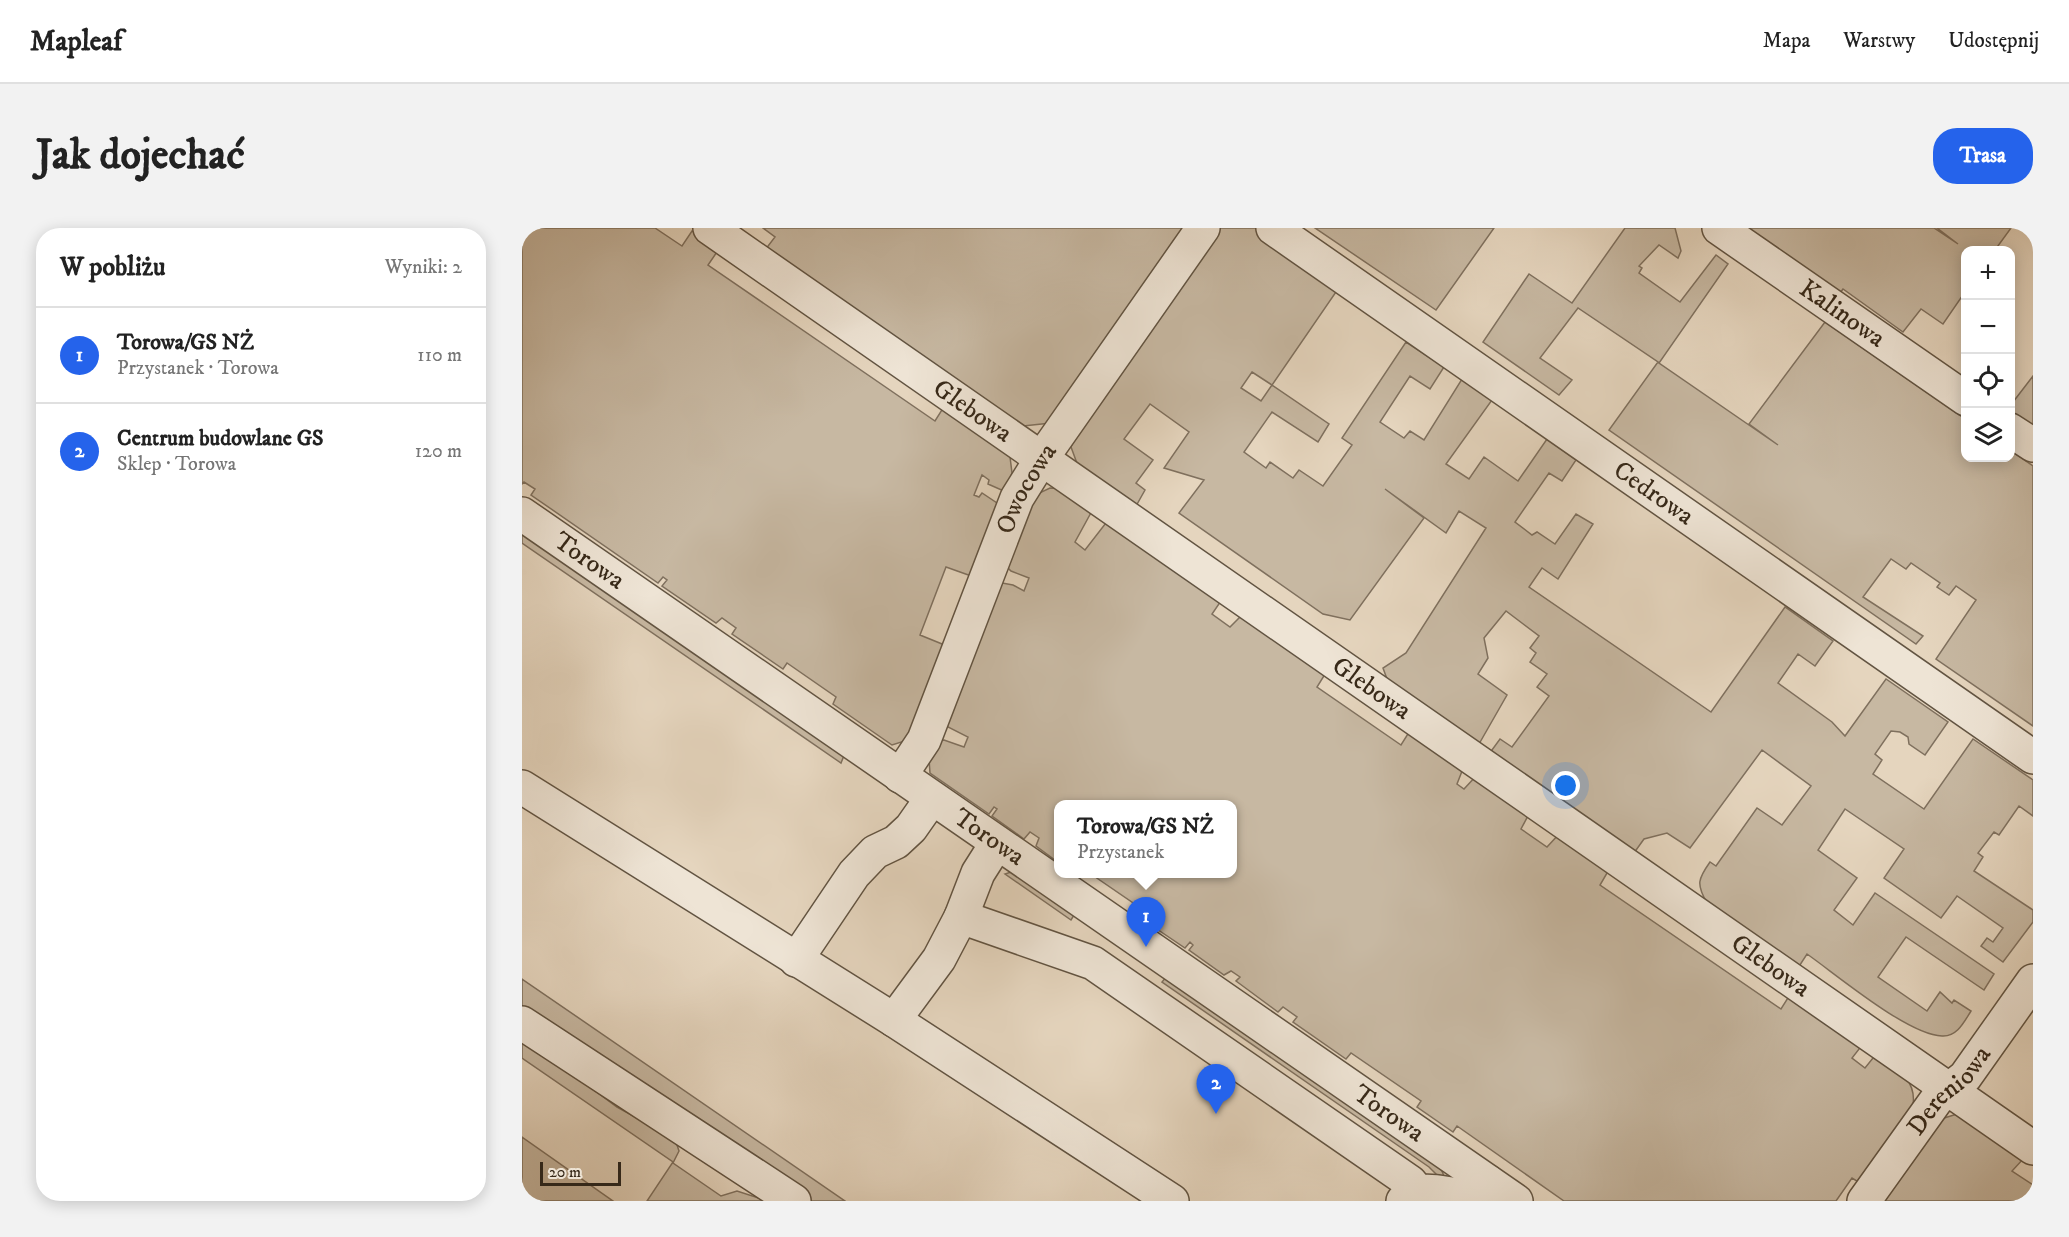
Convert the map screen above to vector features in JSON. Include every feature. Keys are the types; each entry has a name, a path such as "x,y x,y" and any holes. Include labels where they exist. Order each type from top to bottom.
{"street":[{"name":"Glebowa","path":"710,228 2033,1148"},
{"name":"Owocowa","path":"900,776 924,740 1017,498 1042,458 1203,228"},
{"name":"Cedrowa","path":"1273,228 2033,757"},
{"name":"Kalinowa","path":"1719,228 1961,396"},
{"path":"2015,433 2033,445"},
{"name":"Torowa","path":"522,514 1516,1201"},
{"path":"522,787 894,1020 1172,1201"},
{"path":"796,960 854,874 875,852 896,842 911,828 932,798"},
{"path":"894,1020 939,959 961,917 978,873 997,843"},
{"path":"961,917 1093,963 1410,1182 1411,1197 1440,1190 1469,1195 1480,1191 1488,1182"},
{"name":"Dereniowa","path":"1864,1201 1937,1099 1965,1077 2033,981"},
{"path":"522,1023 794,1201"}],"shaded area":[{"path":"522,228 655,228 682,246 692,231 719,249 708,265 935,421 945,405 1010,457 1012,473 1006,492 988,484 989,480 982,475 974,495 979,497 982,493 1000,505 974,577 946,567 920,635 947,646 908,740 892,745 833,704 836,697 787,663 783,669 732,634 736,628 722,618 716,623 662,586 667,580 663,577 658,583 531,495 535,489 524,482 522,484"},
{"path":"763,228 1185,228 1051,423 1023,426 765,250 775,237"},
{"path":"1217,228 1259,228 1295,263 1336,292 1272,385 1329,424 1318,442 1272,412 1244,452 1266,468 1270,462 1293,478 1299,470 1323,486 1352,445 1342,438 1406,342 1444,367 1430,389 1410,376 1380,422 1404,438 1410,431 1424,440 1462,379 1492,400 1446,464 1469,479 1484,457 1518,481 1547,439 1576,460 1562,481 1549,473 1515,522 1532,535 1537,532 1555,544 1576,514 1593,524 1558,579 1542,568 1529,587 1711,712 1785,607 1833,641 1815,666 1798,654 1778,683 1832,722 1845,736 1886,679 1948,722 1925,755 1909,744 1908,737 1900,732 1891,731 1875,754 1882,760 1873,774 1924,809 1973,739 2033,780 2033,816 2019,806 1999,835 1994,832 1978,853 1983,857 1974,871 2033,910 2033,922 2003,962 1981,946 1987,938 1993,942 2003,928 1957,896 1941,918 1884,878 1904,849 1845,809 1818,850 1857,878 1834,910 1853,925 1875,893 1994,974 1984,990 1906,937 1878,977 1927,1011 1940,992 1952,1003 1954,1000 1971,1011 1960,1028 1947,1036 1928,1033 1911,1026 1873,1002 1807,954 1798,968 1707,903 1703,896 1700,882 1703,873 1710,862 1716,866 1757,808 1782,825 1811,786 1762,750 1690,848 1667,833 1644,839 1634,853 1489,754 1500,739 1512,747 1549,696 1537,687 1547,674 1530,662 1536,653 1530,648 1539,636 1506,611 1484,638 1488,658 1478,674 1507,695 1479,744 1387,679 1383,668 1406,653 1486,528 1459,511 1446,533 1385,489 1424,518 1350,620 1323,614 1179,513 1204,480 1164,468 1189,432 1150,404 1124,439 1153,460 1136,483 1145,490 1136,506 1078,466 1071,447 1076,433","holes":["1252,372 1272,385 1261,401 1241,388"]},
{"path":"1315,228 1494,228 1436,310"},
{"path":"1625,228 1675,228 1681,251 1678,258 1659,245 1639,266 1642,268 1639,273 1680,302 1716,255 1728,264 1659,363 1778,445 1749,424 1825,322 1961,416 1961,462 2015,462 2015,454 2033,466 2033,726 1936,659 1976,600 1956,586 1949,595 1937,587 1940,583 1911,563 1906,569 1891,559 1863,597 1923,636 1916,644 1609,430 1658,362 1578,308 1540,358 1572,380 1559,395 1483,342 1529,274 1572,303"},
{"path":"1744,228 1934,228 1958,244 1937,228 2011,228 1998,246 1961,246 1961,298 1943,324 1921,309 1903,332 1843,289 1840,293"},
{"path":"2033,376 2033,428 2015,416 2015,399"},
{"path":"1050,488 1064,489 1093,509 1075,542 1085,550 1109,519 1223,598 1212,614 1230,627 1244,613 1327,671 1317,687 1401,745 1411,729 1464,766 1457,784 1464,789 1477,775 1530,812 1521,829 1547,847 1560,833 1610,868 1600,885 1781,1009 1791,993 1863,1044 1852,1058 1865,1068 1877,1053 1903,1074 1912,1088 1913,1105 1860,1183 1852,1178 1836,1201 1564,1201 1457,1126 1453,1132 1417,1107 1421,1101 1351,1053 1346,1059 1293,1022 1297,1017 1283,1007 1278,1012 1236,981 1240,977 1231,971 1224,975 1189,950 1193,945 1190,942 1185,948 1151,925 1155,918 1097,878 1237,878 1237,800 1054,800 1054,859 1036,846 1039,838 1030,832 1024,839 992,816 997,809 994,807 989,814 930,773 929,759 936,741 944,740 964,747 968,737 948,727 944,720 997,582 1013,585 1024,591 1029,578 1011,571 1004,564 1035,495"},
{"path":"522,530 845,753 841,763 522,543"},
{"path":"1014,871 1076,912 1071,920 1005,874"},
{"path":"1167,976 1438,1162 1444,1176 1438,1176 1429,1167 1162,982"},
{"path":"522,979 845,1201 807,1201 522,1010"},
{"path":"522,1036 617,1107 675,1139 679,1151 673,1163 721,1196 737,1191 768,1201 647,1201 673,1162 522,1058"},
{"path":"1957,1114 2025,1157 2012,1171 2033,1185 2033,1201 1879,1201 1941,1119"},
{"path":"522,1137 613,1201 522,1201"}],"place":[{"name":"Torowa/GS NŻ","path":"1146,947"},
{"name":"Centrum budowlane GS","path":"1216,1114"}]}
